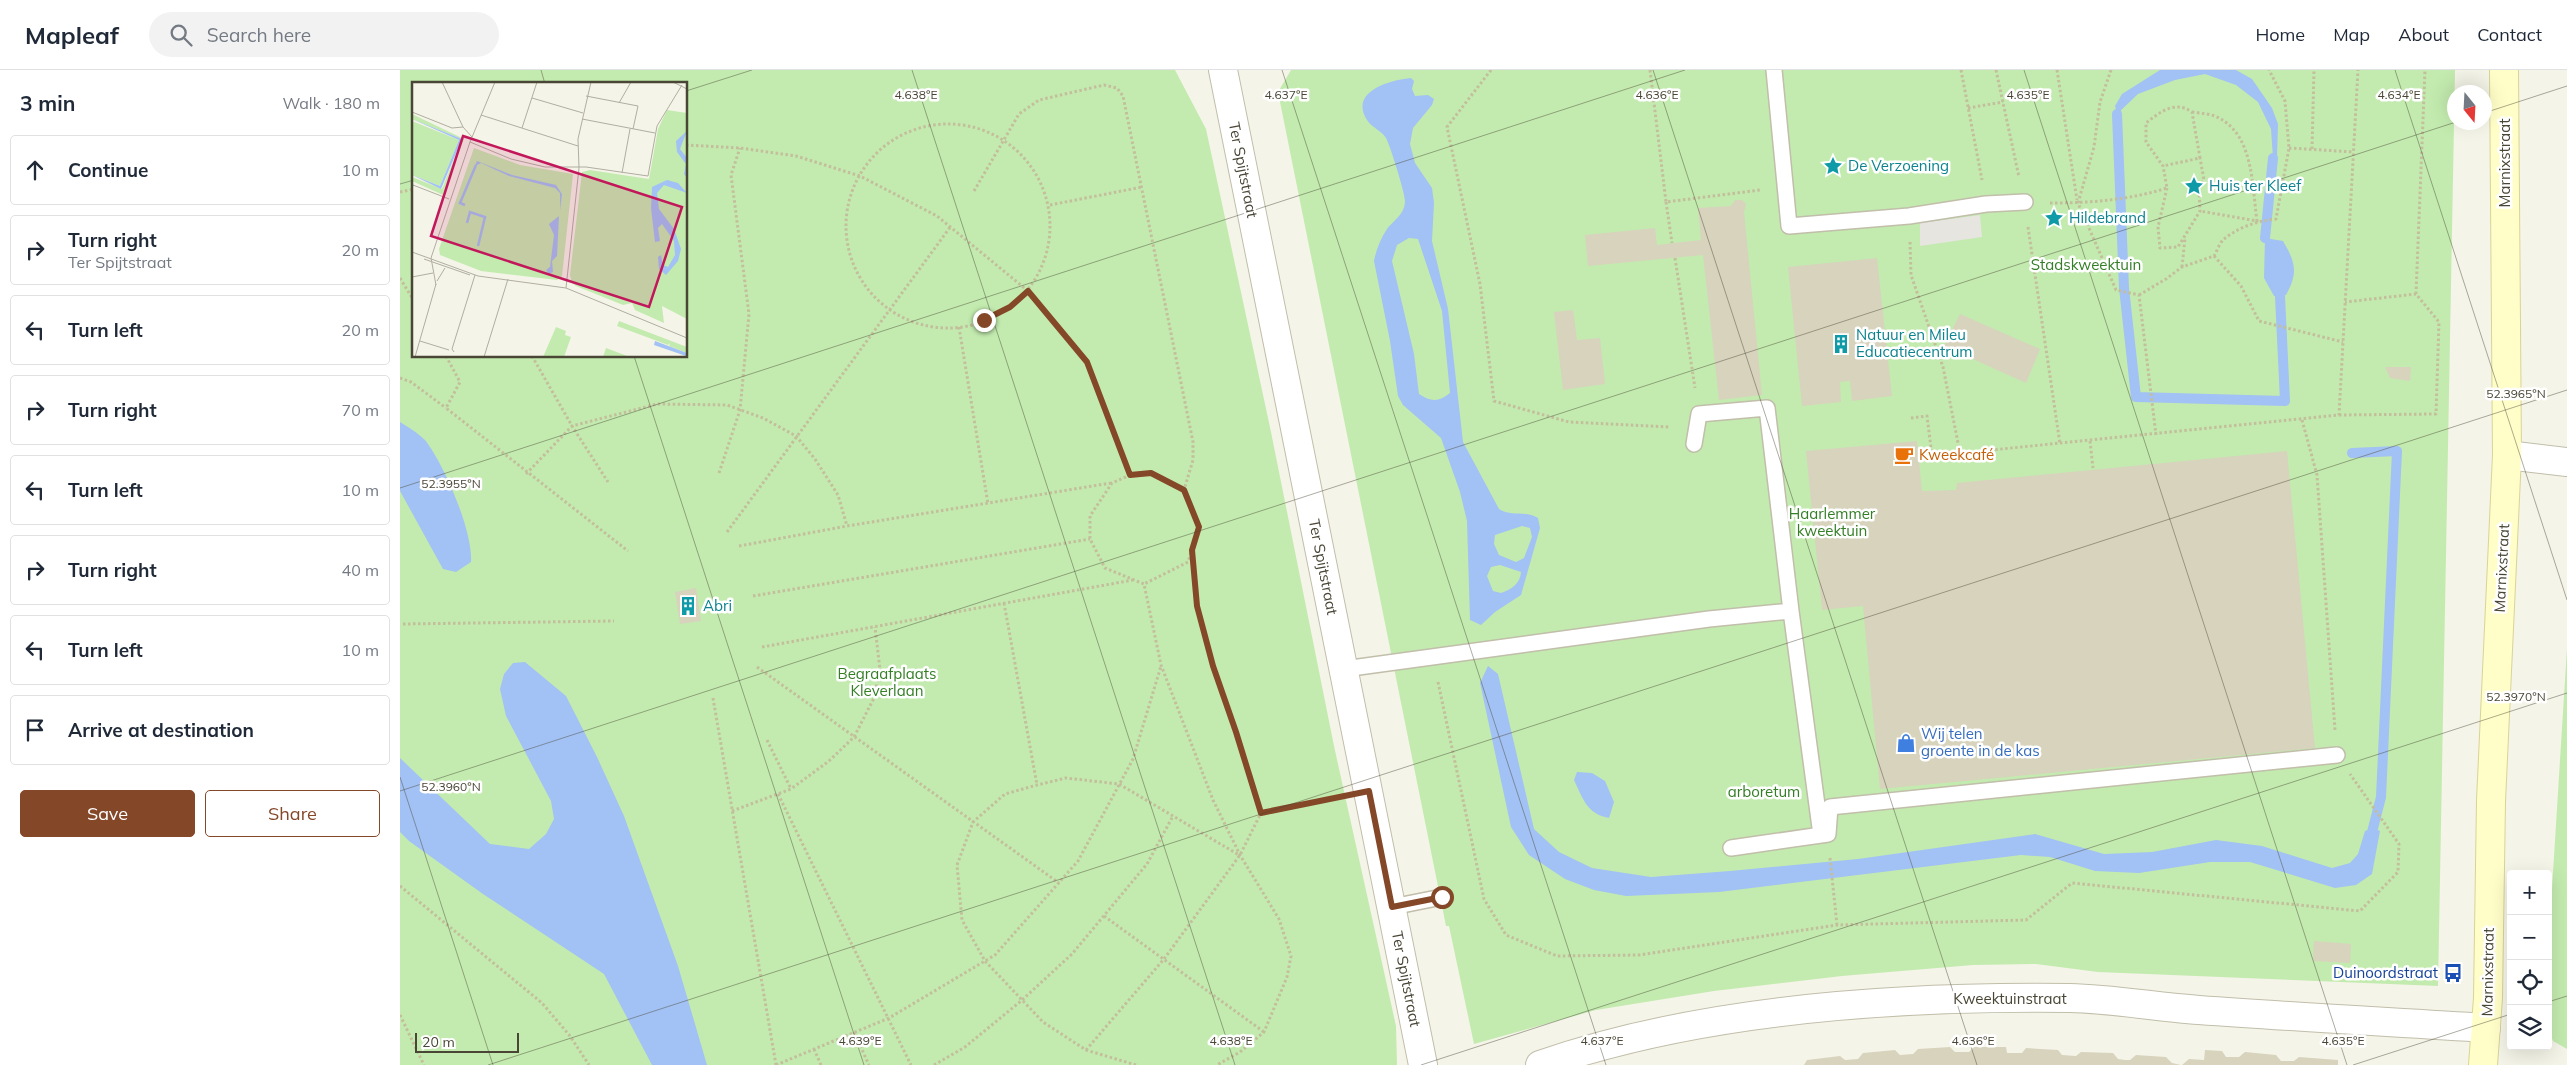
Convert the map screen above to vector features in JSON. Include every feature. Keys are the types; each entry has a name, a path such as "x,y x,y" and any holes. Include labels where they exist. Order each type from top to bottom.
{"street":[{"name":"Ter Spijtstraat","path":"1223,70 1424,1065"},
{"name":"Marnixstraat","path":"2483,1065 2486,1028 2491,808 2507,455 2504,70"},
{"path":"2507,455 2567,462"},
{"name":"Kweektuinstraat","path":"1540,1065 1648,1035 1746,1017 1844,1006 1958,999 2073,998 2197,1010 2486,1028"}],"lane":[{"path":"1774,70 1788,226 1909,216 1986,204 2025,202"},
{"path":"1694,444 1698,421 1767,408 1791,612 1821,835"},
{"path":"1344,669 1484,648 1709,619 1791,612"},
{"path":"1731,848 1828,834 1830,807 2337,755"},
{"path":"1392,907 1442,897"}],"path":[{"path":"1490,70 1447,127 1480,284 1494,400 1570,422 1698,421 1675,258"},
{"path":"1650,70 1672,243"},
{"path":"1961,70 1986,204"},
{"path":"1996,70 2025,202 2060,444"},
{"path":"2056,70 2078,203 2116,290 2139,294 2166,279 2182,267 2214,256 2223,240 2256,221"},
{"path":"2078,203 2094,147 2100,102 2111,70"},
{"path":"2200,211 2256,221 2276,219 2289,148 2285,100 2269,70"},
{"path":"2312,150 2314,70"},
{"path":"2339,415 2358,70"},
{"path":"1911,418 1927,416 1932,456 2156,435 2339,415 2436,414 2439,322 2416,294 2425,70"},
{"path":"974,191 1020,114 1039,100 1110,85 1117,88 1123,96 1194,442 1193,460 1184,490 1199,527 1188,562 1144,584 1105,568 1090,539 1090,516 1112,483"},
{"path":"1968,108 2003,102"},
{"path":"2192,112 2204,180 2199,187 2200,211 2178,247 2160,248 2158,227 2167,188 2163,166 2146,142 2146,123 2164,109 2184,107 2192,112 2219,117 2240,136 2249,162 2256,221"},
{"path":"942,125 978,128 1005,138 1024,155 1038,176 1050,205 1044,261 1028,291 1010,307 984,320 959,327 925,326 889,311 865,285 850,258 843,228 849,201 860,176 882,147 910,131 942,125"},
{"path":"688,145 740,148 796,156 860,176 937,216 951,226 1028,291 1087,362 1130,475"},
{"path":"719,473 740,410 749,314 731,174 740,148"},
{"path":"2289,148 2354,152"},
{"path":"2163,166 2200,158"},
{"path":"1050,205 1142,187"},
{"path":"1666,202 1785,187"},
{"path":"2025,202 2078,203 2116,200 2138,197 2167,188"},
{"path":"1909,216 1911,275 1943,367 1960,454"},
{"path":"727,532 951,226"},
{"path":"2182,267 2185,236"},
{"path":"2214,256 2241,286 2259,320 2343,342"},
{"path":"400,278 412,298"},
{"path":"2139,294 2156,435"},
{"path":"2345,302 2416,294"},
{"path":"959,327 988,504"},
{"path":"446,408 460,382 447,358"},
{"path":"533,358 572,426 608,482"},
{"path":"400,378 410,382 446,408 526,474 628,551"},
{"path":"526,474 572,426 657,404 727,405 763,418 796,436 815,459 838,496 847,526"},
{"path":"1432,656 1484,899 1506,935 1557,956 1639,955 1837,925 2026,920 2072,883 2360,911 2398,872 2399,844 2337,755 2317,476 2302,420"},
{"path":"2090,441 2093,468"},
{"path":"739,546 847,526 1112,483 1130,475 1151,473 1184,490"},
{"path":"753,596 1090,539"},
{"path":"1086,1050 1164,960 1240,855 1261,813 1213,666 1199,614 1192,550"},
{"path":"762,647 1134,580"},
{"path":"1144,584 1161,665 1213,800 1240,855 1280,919 1291,956 1286,977 1264,1032 1240,1052 1216,1065"},
{"path":"1004,603 1037,785"},
{"path":"403,624 614,621"},
{"path":"732,810 791,789 829,762 854,737 874,698 880,670 875,627"},
{"path":"713,698 776,1065 889,1018 995,955 1078,861 1133,759 1161,665"},
{"path":"757,667 1059,883"},
{"path":"768,740 791,789"},
{"path":"1136,1065 1086,1050 1043,1022 1021,1002 985,961 962,920 959,892 957,865 973,822 1005,794 1037,785 1066,778 1119,784 1240,855"},
{"path":"1261,813 1369,791"},
{"path":"778,794 911,1065"},
{"path":"934,1065 965,1046 1021,1002 1072,954 1147,864 1173,816"},
{"path":"1829,852 1837,925"},
{"path":"400,886 542,1003 570,1036 589,1065"},
{"path":"1104,916 1264,1032"},
{"path":"400,1014 424,1065"},
{"path":"854,1032 869,1065"},
{"path":"814,1049 821,1065"}],"green space":[{"name":"Begraafplaats Kleverlaan","path":"400,70 1175,70 1206,129 1271,432 1334,746 1396,1026 1397,1065 400,1065"},
{"name":"Haarlemmer kweektuin","path":"1291,70 2455,70 2455,85 2447,85 2447,130 2454,130 2438,986 2098,972 2036,964 1973,965 1842,976 1714,991 1596,1010 1474,1044 1449,926 1446,926 1278,92"},
{"path":"2567,648 2567,1049 2552,1039 2552,889"}],"shaded area":[{"path":"1980,215 1982,237 1920,246 1920,223"}],"water":[{"path":"2160,70 2236,70 2252,79 2272,108 2278,124 2277,157 2273,158 2271,129 2258,102 2236,85 2205,74 2175,80 2138,94 2117,114 2115,106 2122,94"},
{"path":"1411,78 1414,81 1412,89 1415,96 1428,95 1434,99 1432,105 1413,128 1410,144 1415,163 1432,188 1434,203 1432,241 1448,309 1463,442 1499,509 1508,513 1524,514 1538,518 1540,528 1521,595 1495,612 1481,625 1470,620 1467,521 1460,492 1441,438 1403,405 1398,396 1390,341 1374,261 1377,248 1383,236 1403,210 1405,201 1388,142 1384,135 1367,120 1363,110 1363,102 1374,89 1402,79","holes":["1409,238 1418,239 1442,311 1450,393 1435,400 1419,394 1414,354 1392,261 1397,245","1522,526 1530,528 1532,537 1524,558 1516,562 1499,555 1494,544 1495,535","1500,565 1521,572 1519,580 1515,586 1501,593 1493,591 1487,576 1491,567"]},
{"path":"2265,238 2283,241 2291,256 2294,274 2286,295 2274,296 2264,278"},
{"path":"400,422 425,440 433,451 456,498 467,533 471,562 456,572 443,569 400,491"},
{"path":"525,662 566,696 624,816 678,966 707,1065 652,1065 604,974 483,894 409,841 400,832 400,758 490,844 529,849 546,834 554,819 551,801 506,716 500,689 504,674 513,663"},
{"path":"1488,666 1498,674 1534,829 1559,852 1592,868 1651,877 1730,871 1858,859 2035,834 2104,854 2152,852 2216,840 2262,846 2332,868 2350,863 2358,854 2365,831 2373,828 2380,831 2372,874 2356,885 2335,888 2250,862 2210,862 2139,873 2095,871 2050,857 2021,855 1719,892 1626,896 1594,890 1565,879 1529,855 1511,827 1480,683"},
{"path":"1577,772 1592,773 1605,781 1614,802 1609,818 1596,813 1587,805 1574,780"}],"building":[{"path":"1735,200 1742,200 1746,204 1744,212 1762,395 1719,400 1703,255 1588,266 1585,235 1655,228 1657,245 1701,240 1698,208 1731,206"},
{"name":"Natuur en Mileu Educatiecentrum","path":"1877,258 1892,396 1852,401 1850,381 1840,382 1841,402 1802,406 1788,267"},
{"path":"1573,310 1577,340 1600,338 1605,384 1563,390 1554,312"},
{"path":"1960,314 2040,349 2026,383 1944,346"},
{"path":"2385,367 2411,367 2410,381 2390,378"},
{"path":"1917,441 1922,491 1956,490 1957,483 2287,451 2315,748 1880,789 1863,606 1822,610 1806,451"},
{"name":"Abri","path":"696,588 701,621 680,624 675,592"},
{"path":"2314,941 2351,944 2350,963 2313,961"},
{"path":"1950,1047 1955,1052 1969,1052 1974,1047 2006,1047 2007,1053 2022,1053 2026,1048 2058,1050 2062,1055 2076,1056 2081,1052 2113,1053 2118,1059 2125,1060 2130,1060 2136,1055 2166,1057 2172,1063 2181,1065 1804,1065 1807,1060 1840,1056 1845,1060 1858,1059 1863,1053 1895,1050 1900,1055 1913,1054 1918,1049"},
{"path":"2205,1050 2222,1051 2226,1057 2239,1057 2245,1052 2276,1055 2281,1061 2294,1061 2299,1057 2338,1060 2338,1065 2182,1065 2189,1059 2204,1060"}],"waterway":[{"path":"2117,114 2124,288 2136,397 2285,401 2280,296"},
{"path":"2265,238 2273,158"},
{"path":"2352,453 2397,451 2381,797 2370,840"}],"place":[{"name":"De Verzoening","path":"1833,166"},
{"name":"Huis ter Kleef","path":"2194,186"},
{"name":"Hildebrand","path":"2054,218"},
{"name":"Natuur en Mileu Educatiecentrum","path":"1841,344"},
{"name":"Kweekcafé","path":"1904,455"},
{"name":"Abri","path":"688,606"},
{"name":"Wij telen groente in de kas","path":"1906,743"},
{"name":"Duinoordstraat","path":"2453,973"}],"route":[{"path":"984,320 1010,307 1028,291 1087,362 1130,475 1151,473 1184,490 1199,527 1192,550 1197,606 1213,666 1261,813 1369,791 1392,907 1442,897"}],"park label":[{"name":"Stadskweektuin","path":"2086,265"},
{"name":"arboretum","path":"1764,792"}]}
